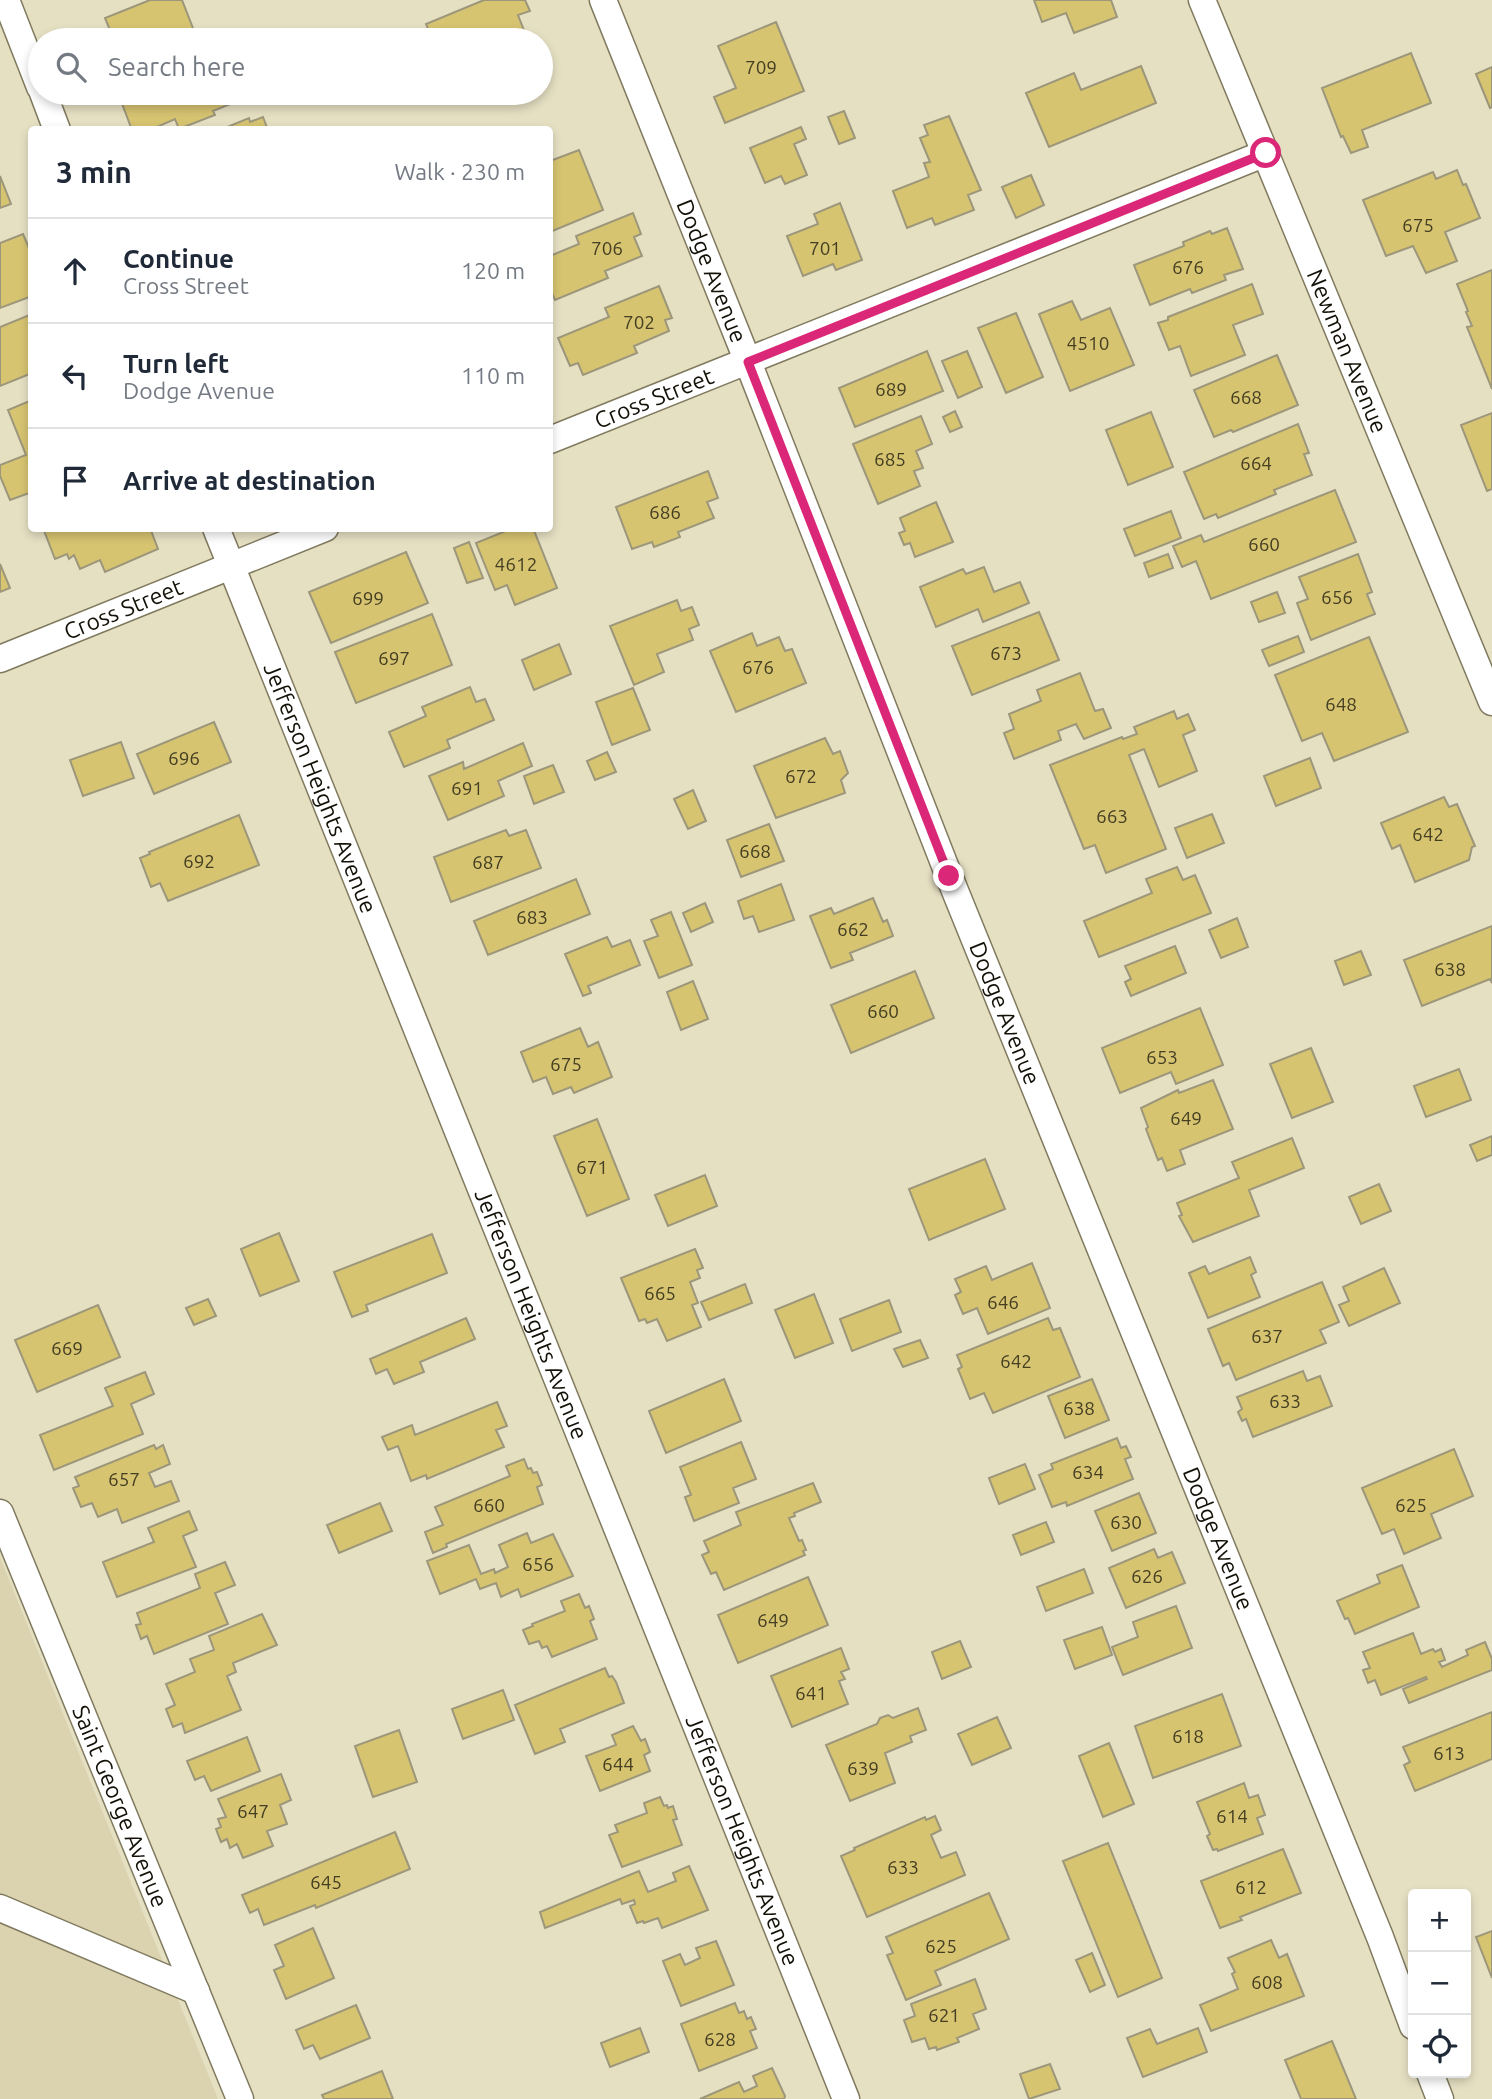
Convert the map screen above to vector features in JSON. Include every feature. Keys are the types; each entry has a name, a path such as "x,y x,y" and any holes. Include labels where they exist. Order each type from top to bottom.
{"street":[{"path":"6,0 28,56"},
{"name":"Dodge Avenue","path":"603,0 949,876 1380,1937 1409,2015"},
{"name":"Newman Avenue","path":"1211,3 1266,153 1492,702"},
{"path":"48,105 55,126"},
{"name":"Cross Street","path":"553,439 1266,153"},
{"name":"Jefferson Heights Avenue","path":"218,532 846,2099"},
{"name":"Cross Street","path":"0,659 315,532"},
{"name":"Saint George Avenue","path":"0,1513 240,2099"},
{"path":"0,1908 196,1991"},
{"path":"1432,2078 1440,2099"}],"shaded area":[{"path":"0,1557 218,2099 0,2099"}],"building":[{"path":"150,0 182,0 193,28 109,28 105,18"},
{"path":"484,0 525,0 530,11 518,15 523,28 428,28 426,24"},
{"path":"1034,0 1111,0 1117,17 1074,33 1066,13 1042,22"},
{"path":"776,22 804,91 725,123 714,97 736,88 718,46"},
{"path":"1411,53 1431,103 1362,130 1368,147 1351,153 1343,136 1341,137 1322,88"},
{"path":"1141,66 1156,103 1049,147 1026,93 1074,73 1081,90"},
{"path":"1492,67 1492,107 1490,108 1476,74"},
{"path":"123,105 228,105 213,111 215,115 187,126 178,126 175,119 159,126 130,126"},
{"path":"844,111 855,138 839,144 828,117"},
{"path":"949,116 981,190 968,195 974,210 935,225 932,218 907,228 893,191 929,177 924,163 930,162 920,138 928,135 924,125"},
{"path":"263,117 266,126 230,126 249,118 250,122"},
{"path":"801,127 806,139 794,144 807,175 785,184 781,176 765,183 750,148"},
{"path":"579,150 603,210 553,231 553,160"},
{"path":"1457,170 1480,218 1445,232 1457,261 1426,273 1413,246 1386,256 1363,200 1433,172 1436,179"},
{"path":"1031,175 1044,205 1016,218 1002,187"},
{"path":"0,176 11,204 0,208"},
{"path":"840,203 862,260 836,270 833,264 803,276 787,236 818,224 814,214"},
{"path":"633,213 641,234 634,237 642,256 605,271 608,278 555,300 553,255 579,244 576,236"},
{"path":"1227,228 1243,269 1224,275 1226,280 1192,293 1190,289 1150,305 1134,265 1184,246 1183,242 1210,231 1212,234"},
{"path":"23,234 28,246 28,298 0,308 0,243"},
{"path":"1492,270 1492,389 1467,327 1472,326 1457,284"},
{"path":"1252,284 1263,314 1233,325 1245,355 1191,376 1180,346 1169,350 1158,323"},
{"path":"659,286 672,318 665,320 669,331 634,346 637,353 583,375 578,363 570,366 558,338 609,317 605,308"},
{"path":"1072,301 1081,320 1110,308 1134,365 1070,391 1039,314"},
{"path":"1016,313 1043,377 1006,393 978,328"},
{"path":"28,316 28,375 0,386 0,327"},
{"path":"927,351 943,391 855,427 839,388"},
{"path":"967,351 982,387 958,398 942,361"},
{"path":"1277,355 1298,405 1214,437 1194,390"},
{"path":"28,402 28,493 10,500 0,476 0,465 26,455 8,410"},
{"path":"955,411 962,427 950,432 943,417"},
{"path":"1151,412 1173,467 1128,485 1106,430"},
{"path":"1492,413 1492,489 1487,491 1461,425"},
{"path":"921,416 932,444 916,451 923,468 914,471 920,486 878,504 853,444"},
{"path":"1298,424 1309,453 1304,454 1312,475 1274,490 1276,494 1218,518 1216,514 1204,519 1184,472"},
{"path":"708,471 718,498 707,502 714,518 678,532 680,537 654,547 652,542 632,549 616,507"},
{"path":"1335,490 1356,542 1211,599 1196,561 1182,567 1173,546 1201,535 1204,542"},
{"path":"936,502 953,542 915,557 910,543 904,545 899,533 905,531 900,518"},
{"path":"1171,511 1181,538 1135,556 1124,529"},
{"path":"45,532 152,532 158,549 105,572 100,560 80,569 74,555 69,559 67,554 55,559"},
{"path":"503,532 535,532 557,588 515,605 507,585 495,590 476,543"},
{"path":"469,542 483,578 467,583 454,548"},
{"path":"406,552 428,603 331,643 309,592"},
{"path":"1168,554 1173,568 1149,577 1144,563"},
{"path":"1358,554 1372,592 1367,594 1375,614 1311,640 1297,603 1308,599 1299,577"},
{"path":"0,564 10,588 0,592"},
{"path":"984,567 994,592 1020,582 1029,603 983,622 978,609 936,627 920,587 963,569 966,574"},
{"path":"1277,592 1285,613 1259,622 1251,602"},
{"path":"677,600 681,611 692,607 699,625 689,629 693,640 657,654 664,672 634,685 610,626"},
{"path":"1039,612 1059,660 972,695 952,646"},
{"path":"432,614 452,665 356,703 335,652"},
{"path":"752,633 757,646 779,637 785,651 792,649 806,683 736,712 710,651"},
{"path":"1298,636 1304,652 1269,666 1262,650"},
{"path":"1369,637 1408,732 1334,761 1322,733 1302,741 1275,675"},
{"path":"559,644 571,674 534,690 522,660"},
{"path":"1080,673 1095,711 1103,709 1111,728 1084,739 1076,724 1058,731 1061,740 1014,759 1004,733 1014,729 1009,714 1041,701 1037,690"},
{"path":"470,687 476,702 485,699 494,720 447,740 450,748 404,767 389,732 426,716 422,707"},
{"path":"633,688 650,730 612,745 596,702"},
{"path":"1174,711 1177,719 1188,714 1195,730 1183,735 1197,771 1159,787 1144,749 1129,755 1166,849 1106,873 1095,845 1084,849 1050,765 1122,737 1123,739 1137,734 1134,727"},
{"path":"214,722 231,762 154,794 137,754"},
{"path":"825,738 833,754 840,751 848,773 841,780 845,793 776,818 754,766"},
{"path":"121,742 134,778 83,796 70,760"},
{"path":"523,743 532,766 498,781 504,796 448,820 429,776 463,762 464,769"},
{"path":"607,752 616,772 595,780 587,761"},
{"path":"1310,758 1321,788 1276,806 1264,776"},
{"path":"553,765 564,792 534,804 524,776"},
{"path":"693,790 706,821 688,829 674,799"},
{"path":"1444,797 1449,807 1457,804 1475,846 1472,847 1469,860 1415,882 1400,845 1392,849 1381,823"},
{"path":"1212,814 1224,843 1187,858 1175,828"},
{"path":"239,815 259,865 168,901 160,883 151,887 140,858"},
{"path":"769,824 784,861 741,877 727,840"},
{"path":"506,830 509,836 526,830 541,868 451,902 434,857"},
{"path":"1177,867 1183,880 1195,875 1211,913 1099,957 1084,921 1152,893 1146,879"},
{"path":"576,879 590,914 488,955 474,921"},
{"path":"781,884 794,920 759,932 753,916 744,919 738,901"},
{"path":"873,898 883,922 887,920 893,936 850,953 853,960 831,968 810,916 831,908 834,914"},
{"path":"705,903 713,922 691,932 683,913"},
{"path":"671,912 692,965 659,978 644,941 658,936 651,920"},
{"path":"1237,918 1248,947 1221,958 1209,930"},
{"path":"1492,926 1492,983 1490,979 1422,1006 1404,960"},
{"path":"607,937 612,947 630,940 640,965 588,986 591,993 583,996 565,954"},
{"path":"1175,946 1186,973 1131,996 1125,982 1131,979 1125,966"},
{"path":"1361,951 1371,975 1344,985 1335,961"},
{"path":"915,971 934,1018 851,1053 831,1005"},
{"path":"693,981 708,1019 681,1030 667,992"},
{"path":"1200,1008 1223,1065 1176,1084 1171,1072 1120,1093 1102,1048"},
{"path":"580,1028 588,1047 598,1042 612,1077 574,1093 571,1087 553,1094 546,1077 533,1082 521,1052"},
{"path":"1311,1048 1333,1102 1292,1118 1270,1064"},
{"path":"1459,1069 1471,1100 1426,1117 1414,1086"},
{"path":"1213,1080 1233,1129 1180,1150 1185,1164 1167,1171 1162,1158 1158,1160 1141,1108 1178,1090 1179,1093"},
{"path":"597,1119 629,1199 587,1216 554,1136"},
{"path":"1492,1136 1492,1155 1477,1161 1470,1145"},
{"path":"1292,1138 1304,1168 1249,1190 1259,1216 1193,1242 1179,1216 1182,1215 1177,1203 1239,1178 1232,1162"},
{"path":"985,1159 1005,1209 929,1240 909,1189"},
{"path":"705,1175 717,1206 668,1226 655,1195"},
{"path":"1379,1184 1391,1211 1361,1224 1349,1197"},
{"path":"279,1233 299,1281 260,1296 241,1249"},
{"path":"432,1234 447,1273 366,1305 368,1311 352,1317 334,1272"},
{"path":"695,1249 703,1268 697,1270 700,1278 690,1282 698,1303 692,1305 701,1327 667,1341 657,1319 647,1323 645,1319 639,1321 621,1278"},
{"path":"1250,1257 1256,1272 1251,1275 1260,1297 1208,1318 1189,1273 1205,1266 1209,1274"},
{"path":"1032,1263 1050,1308 988,1334 977,1308 963,1314 955,1295 961,1292 955,1279 986,1266 992,1280"},
{"path":"1384,1268 1400,1303 1349,1326 1339,1305 1349,1301 1343,1287"},
{"path":"1322,1282 1339,1322 1320,1330 1326,1343 1236,1380 1229,1363 1223,1366 1208,1329"},
{"path":"745,1284 752,1303 709,1320 701,1302"},
{"path":"814,1294 833,1343 795,1358 775,1310"},
{"path":"208,1299 216,1316 194,1325 186,1308"},
{"path":"889,1300 901,1332 852,1351 840,1319"},
{"path":"98,1305 120,1357 37,1392 15,1340"},
{"path":"466,1318 475,1339 420,1362 424,1372 394,1384 387,1369 376,1374 370,1359"},
{"path":"1048,1318 1053,1330 1060,1328 1080,1377 993,1413 984,1393 970,1399 958,1369 962,1367 957,1355"},
{"path":"920,1340 928,1358 903,1367 894,1349"},
{"path":"1303,1371 1307,1381 1320,1376 1332,1406 1253,1437 1246,1419 1242,1421 1238,1412 1242,1409 1237,1397"},
{"path":"145,1372 154,1394 131,1404 143,1434 54,1470 40,1435 113,1406 105,1388"},
{"path":"724,1379 741,1421 666,1453 649,1411"},
{"path":"1092,1379 1109,1420 1065,1438 1048,1396"},
{"path":"497,1402 507,1426 496,1430 504,1447 427,1479 426,1475 411,1481 398,1446 388,1450 382,1437 412,1425 415,1435"},
{"path":"1117,1438 1121,1448 1126,1446 1131,1457 1125,1459 1133,1479 1067,1506 1066,1502 1052,1507 1039,1475 1053,1469 1051,1464"},
{"path":"741,1442 756,1479 733,1488 739,1503 694,1521 685,1497 691,1495 680,1467"},
{"path":"154,1445 156,1449 163,1445 170,1464 149,1473 155,1487 171,1481 179,1501 122,1523 117,1509 98,1517 92,1503 81,1507 73,1488 79,1486 75,1477"},
{"path":"1454,1449 1473,1496 1431,1514 1441,1538 1404,1554 1394,1529 1382,1534 1362,1488"},
{"path":"524,1459 528,1469 531,1468 533,1473 537,1472 542,1485 537,1487 543,1504 446,1544 447,1547 433,1553 425,1532 443,1525 435,1507 510,1476 506,1466"},
{"path":"1025,1464 1035,1489 999,1504 989,1478"},
{"path":"813,1483 821,1502 794,1513 795,1516 789,1518 799,1541 802,1540 805,1555 724,1590 716,1572 711,1574 702,1555 709,1552 704,1541 741,1525 736,1512"},
{"path":"1139,1493 1156,1533 1112,1551 1095,1511"},
{"path":"380,1503 392,1531 339,1553 327,1525"},
{"path":"189,1511 197,1530 183,1536 196,1567 117,1597 103,1562 154,1542 148,1528"},
{"path":"1046,1522 1054,1542 1021,1555 1013,1535"},
{"path":"527,1533 531,1543 553,1534 573,1576 521,1597 518,1589 501,1597 496,1583 480,1589 476,1579 440,1594 427,1561 469,1545 481,1574 494,1569 495,1573 508,1567 499,1545"},
{"path":"1154,1549 1158,1558 1172,1552 1185,1583 1126,1608 1109,1568"},
{"path":"225,1562 235,1585 215,1593 228,1624 154,1654 147,1636 141,1639 136,1625 141,1624 137,1613 200,1588 195,1574"},
{"path":"1402,1565 1419,1607 1355,1634 1337,1601 1380,1583 1377,1575"},
{"path":"1084,1569 1093,1593 1046,1611 1037,1587"},
{"path":"808,1577 828,1625 738,1663 718,1615"},
{"path":"579,1594 585,1608 589,1606 594,1619 590,1621 597,1639 552,1657 547,1646 542,1648 539,1641 529,1644 523,1630 565,1611 561,1601"},
{"path":"1176,1606 1192,1648 1123,1675 1112,1647 1138,1637 1133,1622"},
{"path":"262,1614 277,1645 233,1663 236,1672 227,1676 241,1710 185,1733 182,1723 173,1727 166,1709 175,1705 166,1684 195,1672 190,1659 214,1650 209,1636"},
{"path":"1102,1627 1112,1655 1075,1669 1064,1640"},
{"path":"1413,1633 1421,1654 1441,1649 1445,1660 1439,1662 1442,1667 1468,1655 1466,1650 1485,1642 1492,1659 1492,1670 1409,1703 1403,1689 1427,1679 1426,1677 1381,1695 1375,1680 1368,1683 1363,1670 1370,1668 1363,1652"},
{"path":"960,1641 971,1667 942,1679 932,1652"},
{"path":"841,1648 849,1669 841,1672 845,1679 839,1681 848,1704 792,1727 771,1676"},
{"path":"605,1668 609,1677 612,1676 616,1682 624,1703 560,1729 565,1742 535,1754 515,1705"},
{"path":"503,1690 514,1720 463,1739 452,1709"},
{"path":"1222,1694 1241,1746 1153,1778 1135,1726"},
{"path":"918,1708 926,1730 910,1736 912,1742 885,1753 895,1783 850,1801 826,1745 877,1724 880,1718 888,1715 893,1718"},
{"path":"1492,1712 1492,1759 1415,1791 1404,1765 1410,1762 1403,1747"},
{"path":"997,1717 1011,1748 972,1765 958,1734"},
{"path":"633,1726 641,1741 645,1739 650,1752 644,1755 650,1771 600,1791 586,1756 616,1745 612,1735"},
{"path":"399,1730 417,1782 373,1797 355,1746"},
{"path":"247,1737 260,1771 211,1791 204,1776 195,1780 187,1761"},
{"path":"1109,1743 1134,1804 1103,1817 1079,1756"},
{"path":"281,1774 291,1800 280,1805 287,1824 267,1831 273,1846 243,1858 237,1844 230,1848 227,1839 221,1842 216,1829 221,1827 218,1819 226,1817 218,1799"},
{"path":"1244,1783 1249,1798 1258,1795 1265,1815 1257,1818 1263,1834 1218,1851 1213,1850 1207,1836 1210,1834 1197,1802"},
{"path":"660,1797 664,1806 673,1806 677,1819 673,1820 682,1845 622,1867 609,1835 618,1832 615,1825 647,1813 644,1803"},
{"path":"935,1816 941,1830 931,1835 941,1858 956,1852 965,1875 867,1917 841,1856 925,1817 926,1820"},
{"path":"395,1832 410,1869 316,1908 315,1905 264,1925 258,1909 250,1913 242,1895"},
{"path":"1108,1843 1162,1978 1118,1997 1063,1861"},
{"path":"1283,1849 1301,1893 1240,1917 1242,1920 1220,1928 1201,1881"},
{"path":"689,1866 708,1910 662,1928 658,1918 637,1923 630,1906 635,1904 634,1900 622,1904 620,1899 545,1928 540,1912 639,1871 648,1892 676,1881 673,1873"},
{"path":"989,1893 1009,1939 935,1971 941,1985 906,2000 887,1955 893,1953 886,1937"},
{"path":"313,1928 334,1978 286,1999 274,1970 284,1966 275,1945"},
{"path":"1492,1931 1492,1978 1476,1937"},
{"path":"1271,1940 1279,1958 1287,1954 1304,1996 1211,2031 1200,2005 1238,1989 1232,1974 1235,1972 1228,1958"},
{"path":"716,1941 734,1985 681,2006 663,1961 680,1954 685,1965 700,1958 696,1948"},
{"path":"1092,1953 1105,1985 1090,1992 1076,1960"},
{"path":"975,1979 986,2009 973,2014 979,2029 957,2038 959,2042 937,2050 936,2047 929,2049 925,2038 912,2042 904,2020 915,2016 911,2004"},
{"path":"735,2003 739,2013 744,2011 747,2019 751,2017 756,2029 750,2031 757,2048 699,2071 681,2024"},
{"path":"356,2005 370,2038 320,2059 313,2045 304,2049 296,2030"},
{"path":"640,2028 649,2052 610,2067 601,2043"},
{"path":"1198,2028 1207,2052 1143,2077 1127,2038 1150,2029 1157,2044"},
{"path":"1332,2041 1356,2099 1301,2099 1285,2060"},
{"path":"1050,2064 1060,2089 1029,2099 1020,2074"},
{"path":"772,2068 784,2099 700,2099 739,2082 744,2092 757,2086 753,2076"},
{"path":"382,2071 393,2099 324,2099 322,2095"}],"route":[{"path":"949,876 748,362 1266,153"}]}
